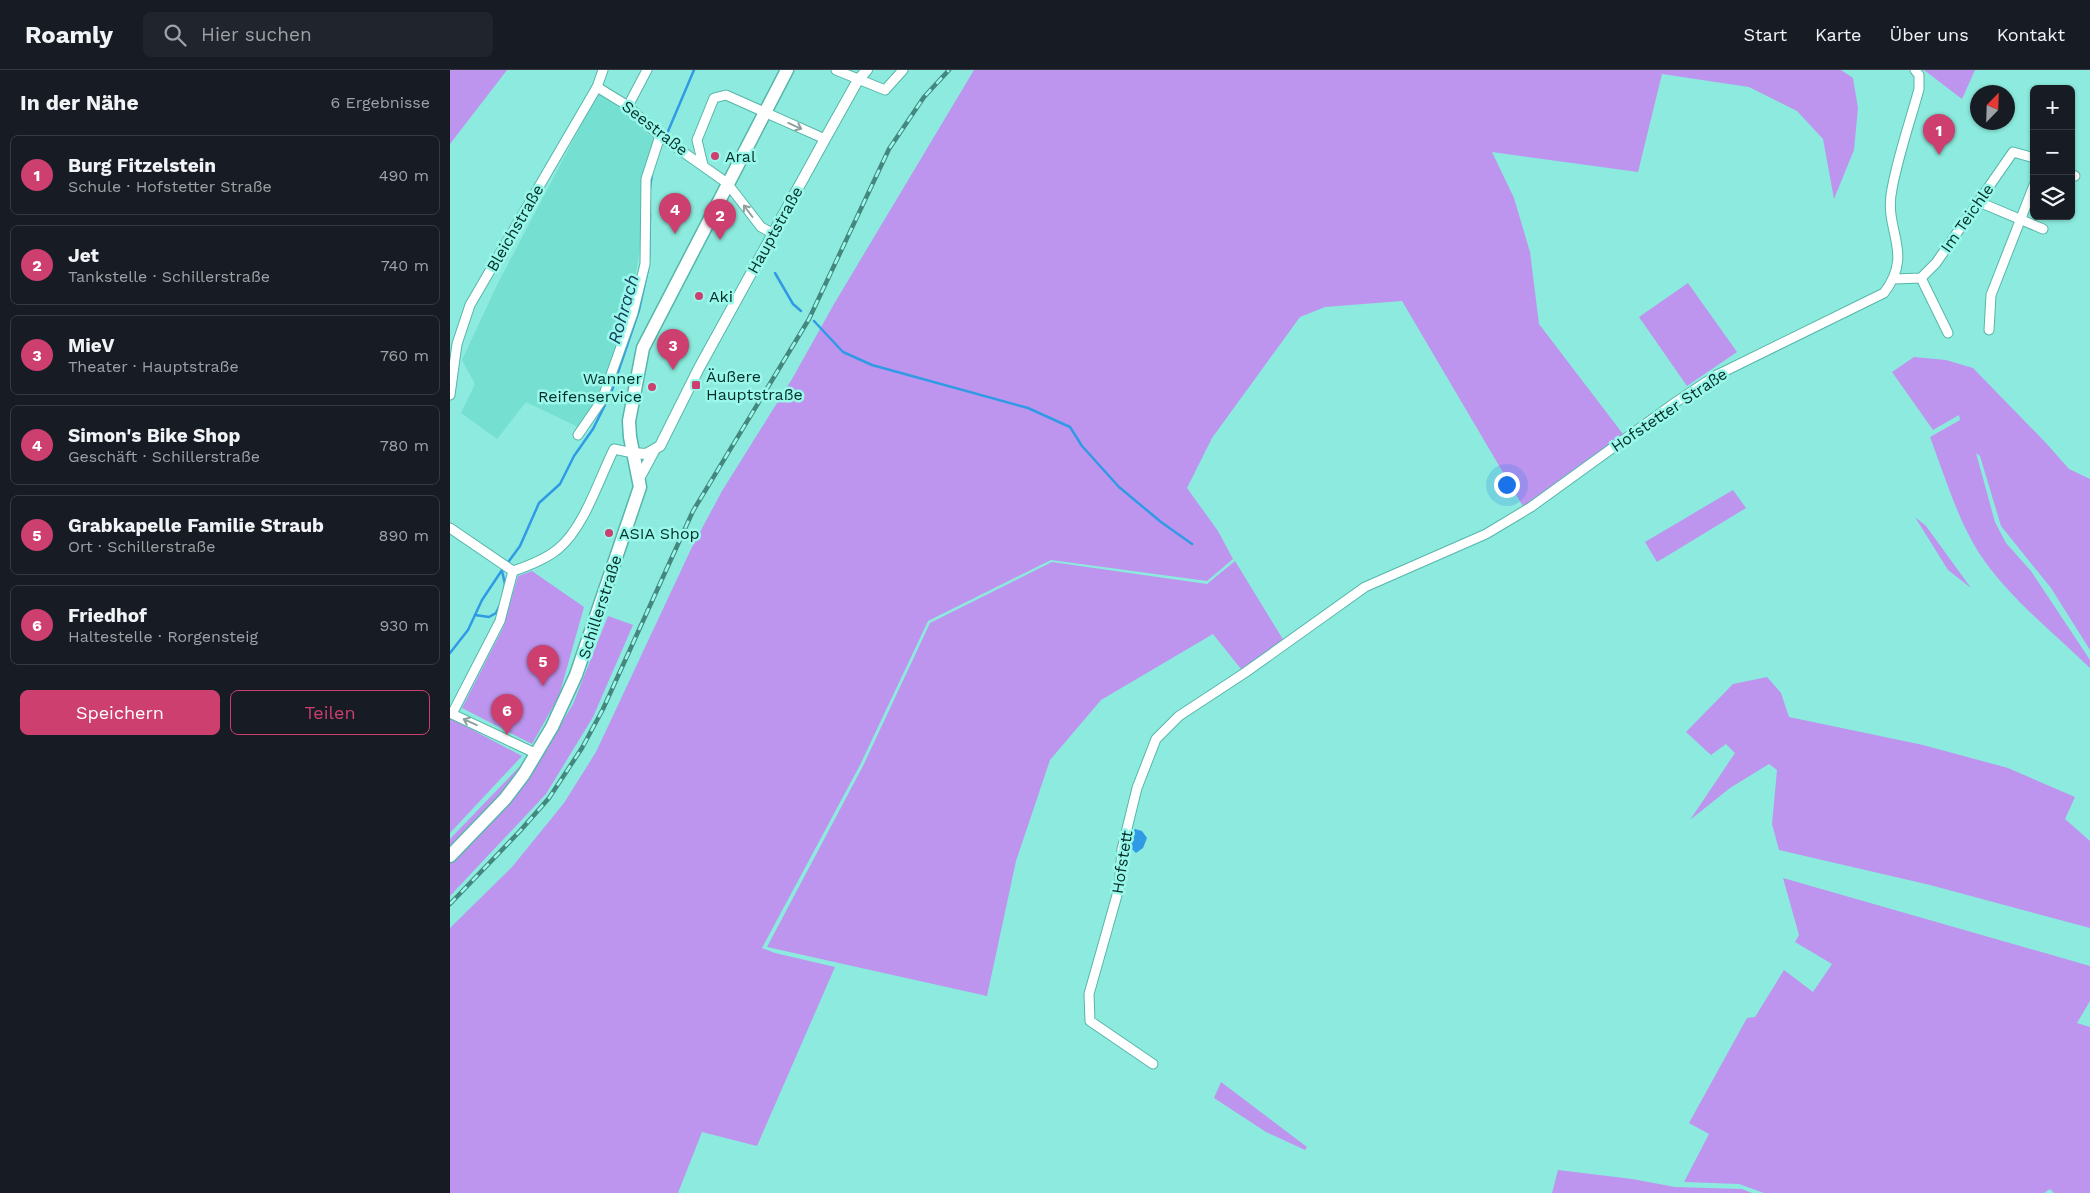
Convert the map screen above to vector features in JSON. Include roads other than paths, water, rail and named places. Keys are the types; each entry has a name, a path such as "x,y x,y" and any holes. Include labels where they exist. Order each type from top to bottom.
{"main road":[{"path":"727,183 766,113 787,70"},
{"name":"Schillerstraße","path":"450,856 505,799 564,702 586,648 638,496 640,477 630,437 631,406 642,348 727,183"}],"street":[{"name":"Bleichstraße","path":"450,395 457,344 470,305 597,87 603,70"},
{"path":"628,106 647,70"},
{"path":"836,70 885,90 903,70"},
{"name":"Hauptstraße","path":"640,477 654,451 660,446 695,375 858,80 866,70"},
{"path":"1915,70 1919,75 1919,89 1891,192 1893,225 1900,255 1894,279 1920,278 1948,333"},
{"name":"Seestraße","path":"597,87 628,106 661,137 704,165 727,183 761,227 774,234"},
{"path":"704,165 697,140 714,98 726,95 825,139"},
{"path":"578,435 602,400 635,305 645,264 646,178 661,137"},
{"name":"Im Teichle","path":"1920,278 1936,263 2013,152 2030,157"},
{"path":"1989,330 1991,294 2030,194"},
{"path":"1979,202 2043,229"},
{"name":"Hofstetter Straße","path":"1246,672 1365,587 1486,534 1531,508 1676,402 1715,376 1884,293 1894,279"},
{"path":"513,571 556,551 566,541 578,523 614,449 643,454 654,451"},
{"path":"450,528 513,571"},
{"path":"513,571 500,621 452,714 533,753"},
{"name":"Hofstett","path":"1153,1064 1090,1021 1089,994 1119,888 1122,849 1137,788 1156,739 1179,716 1246,672"}],"waterway":[{"name":"Rohrach","path":"666,136 694,70"},
{"name":"Rohrach","path":"650,188 652,174"},
{"name":"Rohrach","path":"649,258 650,214"},
{"name":"Rohrach","path":"509,561 520,546 539,503 560,484 574,456 593,429 611,393 639,310 648,269"},
{"path":"775,273 793,304 801,311"},
{"path":"814,321 843,352 872,365 1028,408 1070,427 1082,446 1119,487 1161,522 1192,544"},
{"name":"Rohrach","path":"450,653 468,630 482,600 502,570"},
{"path":"502,571 505,584 504,590"},
{"path":"475,615 489,617 496,613 500,605"}],"railway":[{"path":"450,904 549,798 582,748 603,709 693,511 809,319 889,149 924,97 949,70"}],"place":[{"name":"Burg Fitzelstein","path":"1939,155"},
{"name":"Aral","path":"715,156"},
{"name":"Simon's Bike Shop","path":"675,234"},
{"name":"Jet","path":"720,240"},
{"name":"Aki","path":"699,296"},
{"name":"MieV","path":"673,370"},
{"name":"Äußere Hauptstraße","path":"696,385"},
{"name":"Wanner Reifenservice","path":"652,387"},
{"name":"ASIA Shop","path":"609,533"},
{"name":"Grabkapelle Familie Straub","path":"543,686"},
{"name":"Friedhof","path":"507,735"}]}
